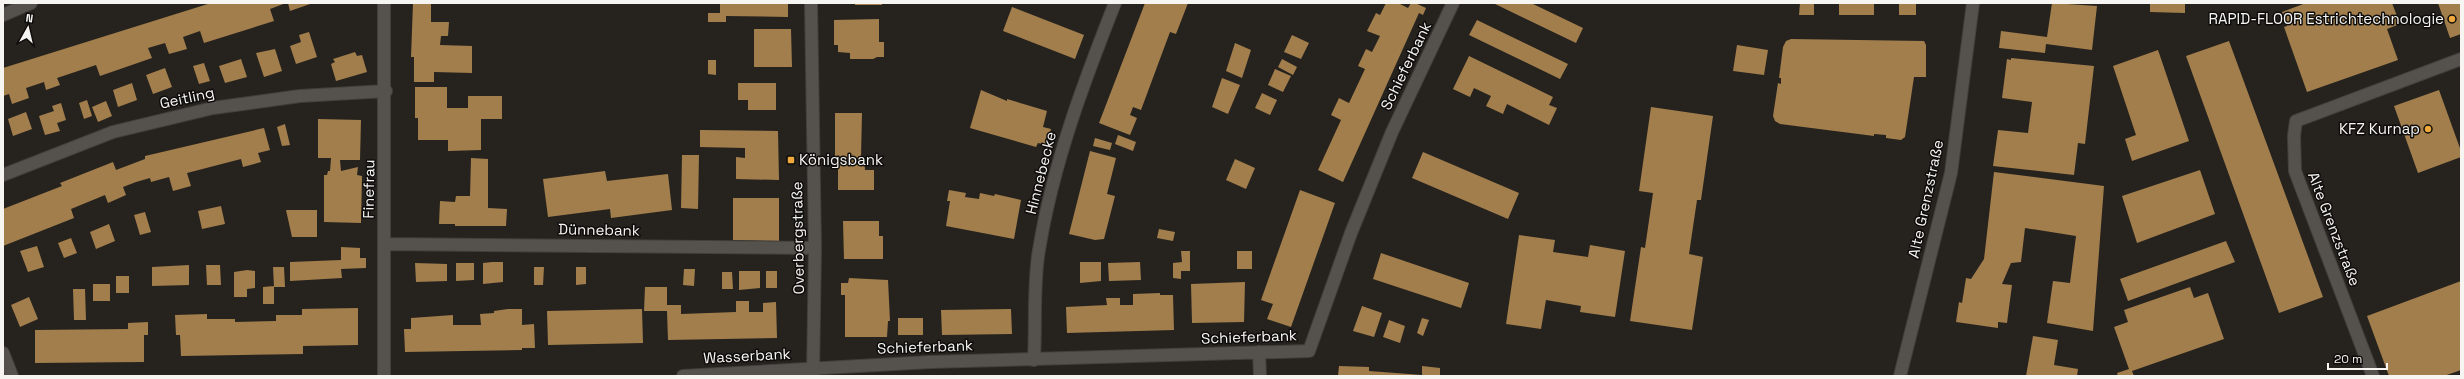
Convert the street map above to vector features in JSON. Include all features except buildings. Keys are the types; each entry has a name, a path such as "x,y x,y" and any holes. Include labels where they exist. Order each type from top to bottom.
{"street":[{"path":"3,15 31,3"},
{"name":"Finefrau","path":"384,3 386,92 384,376"},
{"name":"Overbergstraße","path":"812,3 814,248 813,372"},
{"name":"Hinnebecke","path":"1034,360 1038,252 1057,163 1087,74 1115,3"},
{"name":"Schieferbank","path":"813,372 1034,360 1309,351 1350,233 1392,132 1453,3"},
{"name":"Alte Grenzstraße","path":"1900,376 1951,173 1973,3"},
{"name":"Alte Grenzstraße","path":"2374,376 2295,171 2294,136 2296,121 2461,59"},
{"name":"Geitling","path":"3,175 112,132 213,108 300,96 386,92"},
{"name":"Dünnebank","path":"384,244 814,248"},
{"path":"1259,352 1260,376"},
{"path":"3,353 12,376"},
{"name":"Wasserbank","path":"683,376 813,372"}],"place":[{"name":"RAPID-FLOOR Estrichtechnologie","path":"2452,19"},
{"name":"KFZ Kurnap","path":"2428,129"},
{"name":"Königsbank","path":"791,160"}]}
